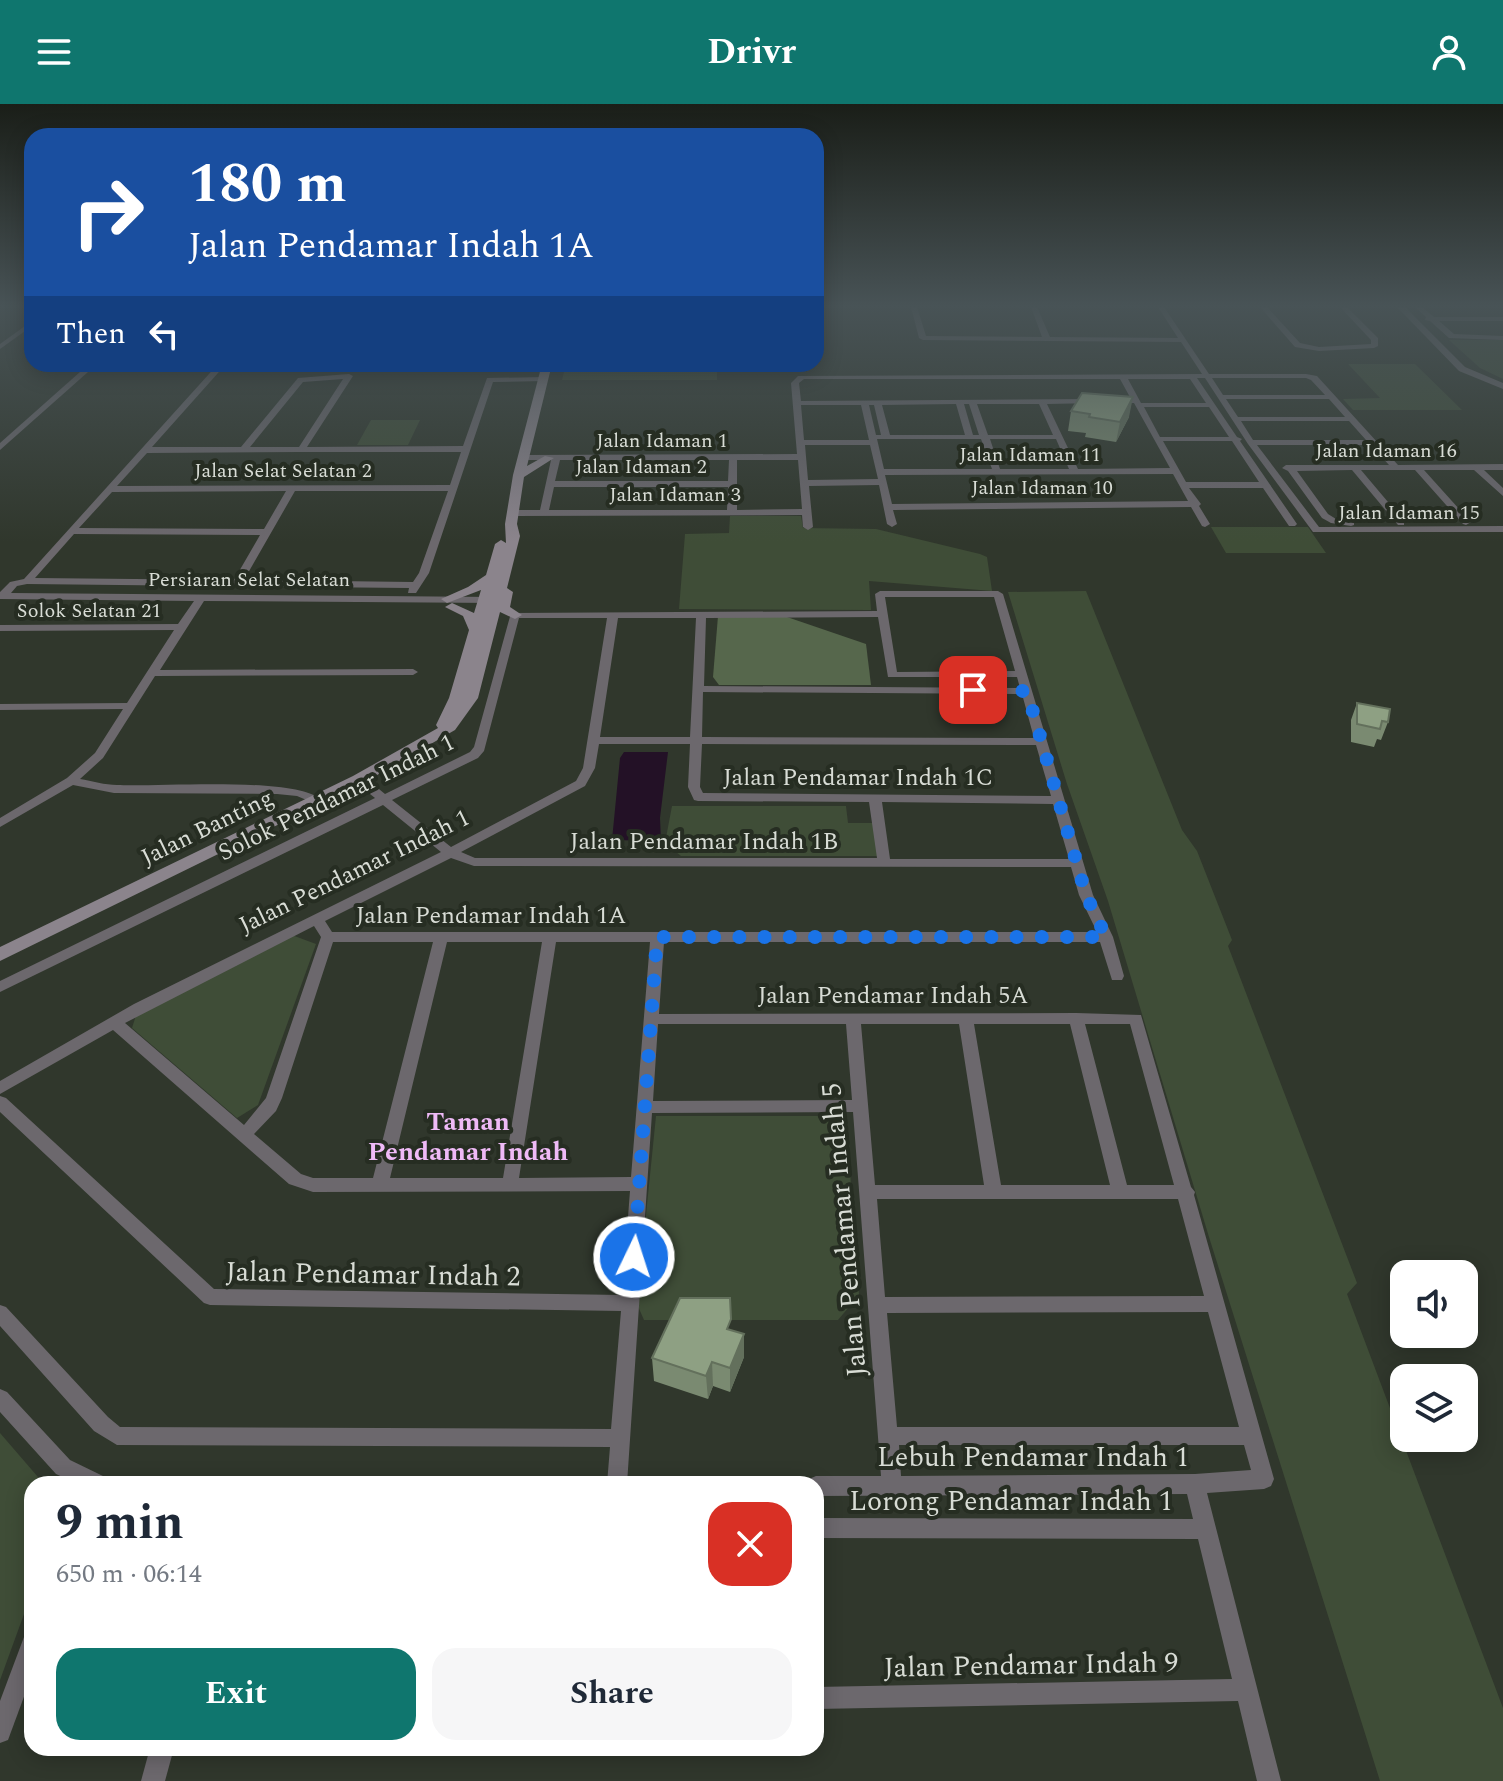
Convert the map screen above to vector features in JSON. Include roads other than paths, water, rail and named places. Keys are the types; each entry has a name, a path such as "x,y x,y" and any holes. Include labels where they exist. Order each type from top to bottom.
{"main road":[{"name":"Jalan Banting","path":"0,955 359,779 450,727 465,710 496,578 514,536 512,518 519,475 542,385"},
{"path":"525,453 553,458"},
{"path":"519,475 553,458"},
{"path":"476,631 468,614 450,603 496,578 507,590 503,608 515,615"},
{"name":"Jalan Banting","path":"433,737 453,706 476,631 490,603"}],"street":[{"path":"0,447 69,385"},
{"path":"27,581 203,385"},
{"path":"243,450 297,385"},
{"path":"301,450 343,385"},
{"path":"407,599 424,573 489,385"},
{"path":"795,385 808,527"},
{"path":"1128,385 1205,524"},
{"path":"1198,385 1292,524"},
{"path":"1212,385 1270,468"},
{"path":"1319,385 1396,468"},
{"path":"1221,397 1331,397"},
{"path":"797,403 1042,401 1212,405"},
{"path":"1042,401 1075,472"},
{"path":"959,402 970,437"},
{"path":"972,402 997,472"},
{"path":"865,403 892,524"},
{"path":"878,403 886,437"},
{"path":"1236,419 1351,419"},
{"path":"801,443 886,437 1060,437"},
{"path":"1159,439 1373,443"},
{"path":"147,450 466,449"},
{"name":"Jalan Idaman 1","path":"553,458 801,457"},
{"path":"544,513 553,458"},
{"path":"732,511 733,458"},
{"name":"Jalan Idaman 16","path":"1270,468 1503,467"},
{"name":"Jalan Idaman 15","path":"1270,468 1316,530 1503,529"},
{"path":"1291,468 1329,519 1345,523 1503,521"},
{"path":"1355,468 1401,523"},
{"path":"1418,468 1466,522"},
{"path":"1477,468 1503,493"},
{"name":"Jalan Idaman 11","path":"804,483 997,472 1177,471"},
{"name":"Jalan Idaman 2","path":"550,484 733,484"},
{"path":"1185,485 1265,485"},
{"path":"237,583 292,488"},
{"name":"Jalan Selat Selatan 2","path":"112,489 454,488"},
{"name":"Jalan Idaman 10","path":"889,507 1196,504"},
{"name":"Jalan Idaman 3","path":"512,518 544,513 806,512"},
{"path":"73,531 267,532"},
{"path":"1,599 14,584 27,581 416,585"},
{"path":"1020,674 892,675 880,594 998,594 1076,863 1086,895 1106,937 1117,976"},
{"name":"Persiaran Selat Selatan","path":"1,599 490,603"},
{"name":"Persiaran Selat Selatan","path":"198,600 407,599 450,603"},
{"name":"Solok Selatan 21","path":"0,823 71,781 99,755 198,600"},
{"path":"515,615 882,614"},
{"name":"Solok Pendamar Indah 1","path":"0,987 474,755 480,748 515,615"},
{"name":"Jalan Pendamar Indah 1","path":"0,1088 114,1022 450,853 581,783 589,768 613,615"},
{"name":"Jalan Pendamar Indah 1C","path":"701,615 694,787 698,797 1057,800"},
{"name":"Solok Selatan 21","path":"0,628 179,627"},
{"path":"151,673 413,672"},
{"path":"698,689 1027,691"},
{"path":"0,707 129,706"},
{"path":"593,740 1041,742"},
{"name":"Jalan Pendamar Indah 1B","path":"359,779 450,853 474,862 1076,863"},
{"path":"71,781 114,789 277,790 300,793 316,800"},
{"path":"875,800 884,864"},
{"name":"Jalan Pendamar Indah 1A","path":"317,920 328,937 1106,937"},
{"path":"244,1135 270,1107 328,937"},
{"path":"380,1185 441,937"},
{"path":"510,1184 550,937"},
{"path":"618,1476 657,937"},
{"path":"965,1018 994,1192"},
{"path":"1076,1018 1120,1191"},
{"name":"Jalan Pendamar Indah 5A","path":"651,1019 1136,1019 1187,1192"},
{"name":"Jalan Pendamar Indah 5","path":"853,1019 892,1485"},
{"path":"114,1022 295,1179 313,1185 639,1184"},
{"name":"Jalan Pendamar Indah 2","path":"0,1102 210,1297 630,1303"},
{"path":"644,1107 860,1106"},
{"path":"867,1192 1187,1192 1213,1304 1251,1436 887,1436"},
{"path":"877,1305 1213,1304"},
{"path":"0,1313 101,1424 117,1436 620,1438"},
{"path":"0,1398 63,1467 82,1476"},
{"name":"Lebuh Pendamar Indah 1","path":"824,1486 1195,1484 1264,1479 1251,1436"},
{"path":"1195,1484 1269,1781"},
{"name":"Lorong Pendamar Indah 1","path":"824,1528 1206,1529"},
{"path":"0,1732 24,1667"},
{"name":"Jalan Pendamar Indah 9","path":"824,1698 1246,1690"},
{"path":"153,1781 160,1756"}],"district":[{"name":"Taman Pendamar Indah","path":"468,1136"}]}
